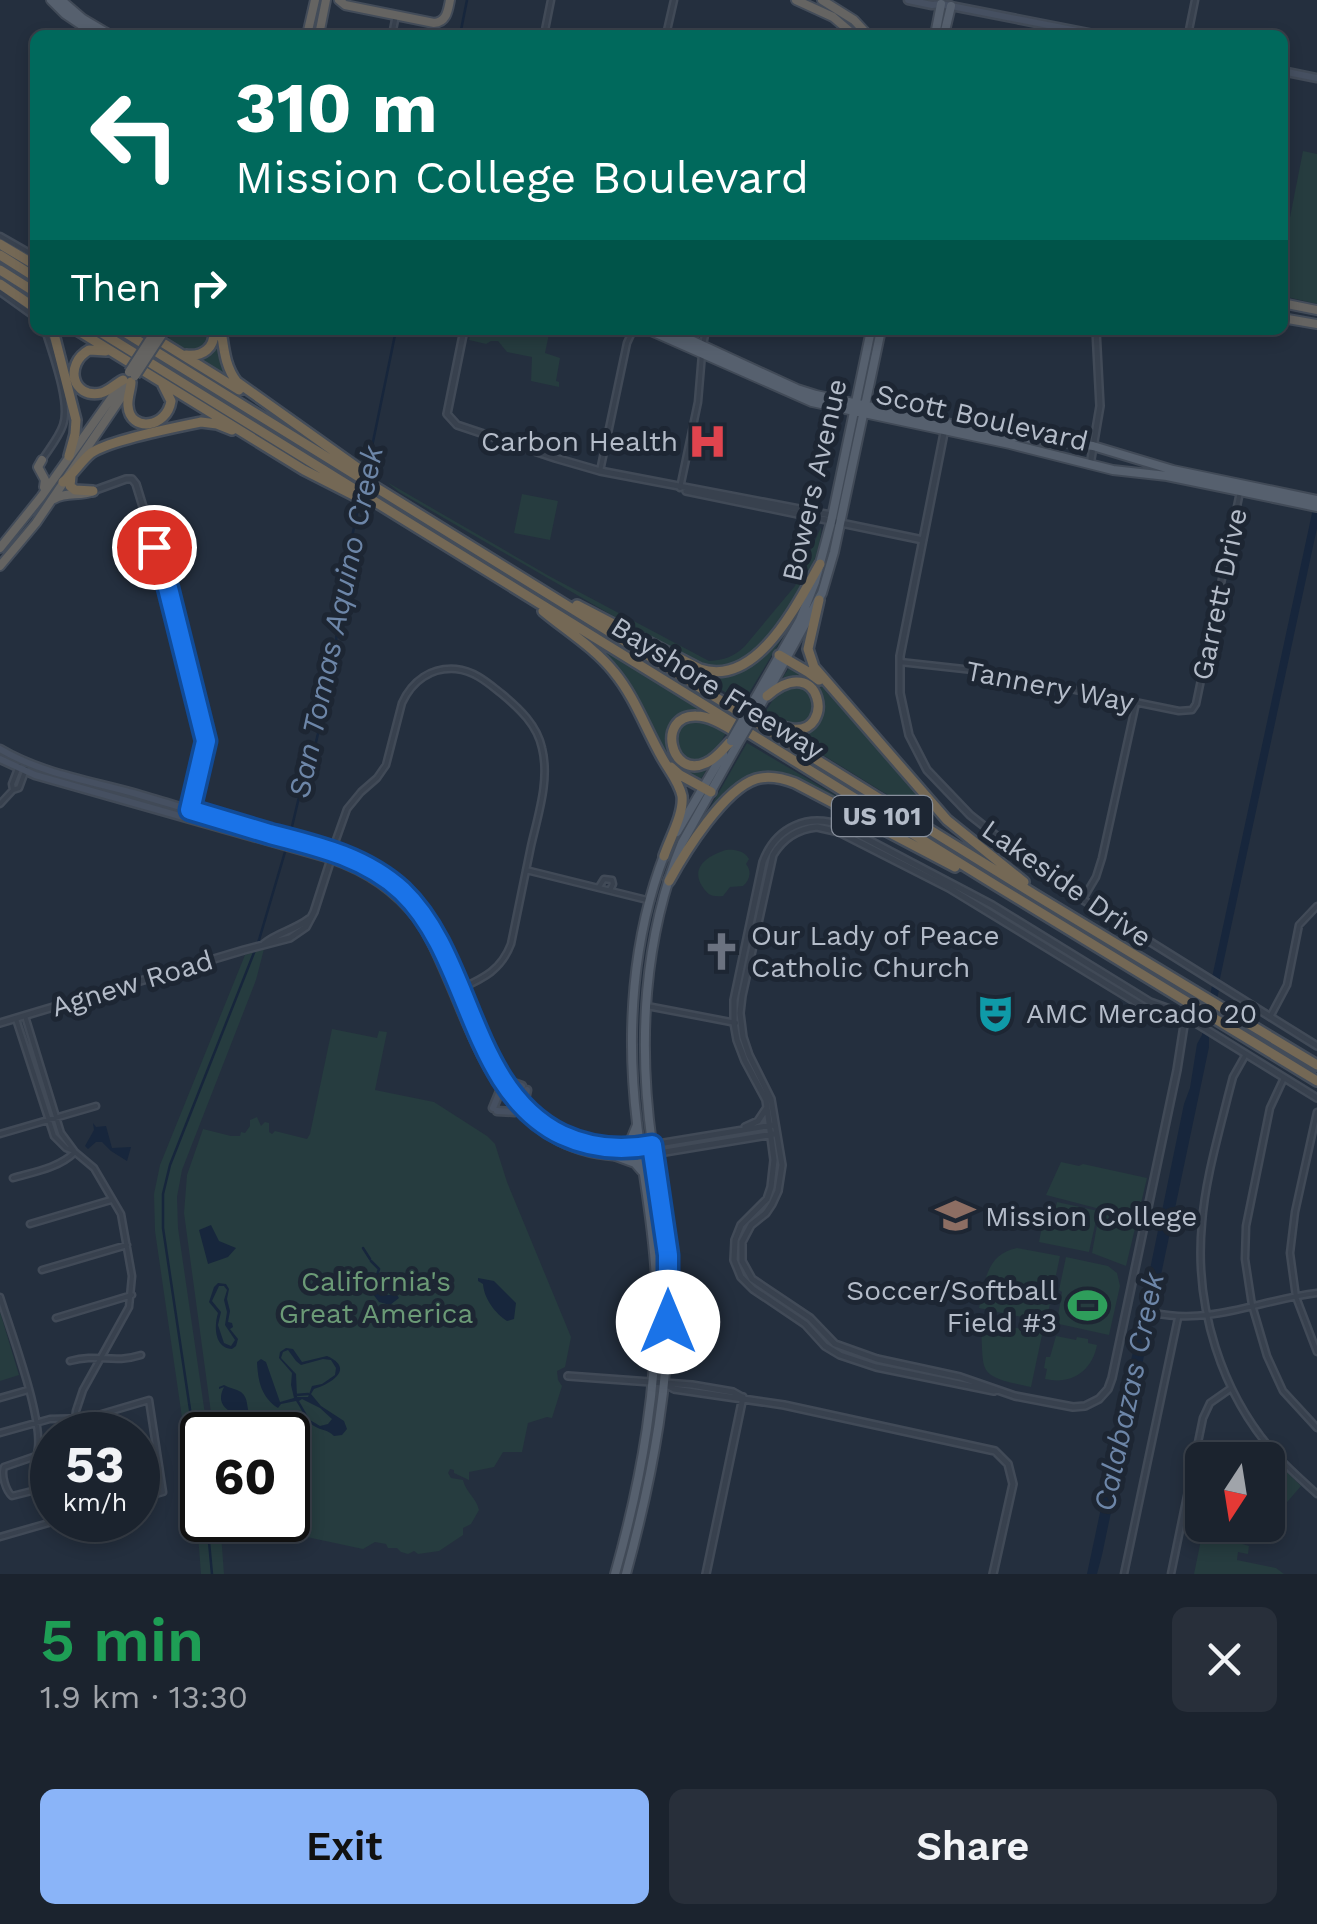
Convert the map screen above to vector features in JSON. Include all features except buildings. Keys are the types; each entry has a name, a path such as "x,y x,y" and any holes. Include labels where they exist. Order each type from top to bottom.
{"highway":[{"path":"304,0 310,17"},
{"path":"307,30 315,0"},
{"path":"320,30 326,0"},
{"path":"322,21 342,2 438,23 446,16 450,0"},
{"path":"796,0 833,16 848,30"},
{"path":"822,0 863,30"},
{"path":"0,244 30,262"},
{"path":"0,255 30,274"},
{"path":"0,270 30,289"},
{"path":"0,286 30,303"},
{"path":"1288,304 1317,310"},
{"path":"1288,319 1317,324"},
{"path":"55,335 76,420 68,456"},
{"path":"85,335 304,470"},
{"name":"Bayshore Freeway","path":"105,335 350,490 1317,1081"},
{"name":"Bayshore Freeway","path":"129,335 358,472 542,590 1317,1066"},
{"path":"150,335 288,420"},
{"path":"0,566 67,479 158,335"},
{"path":"178,353 204,353 215,335"},
{"path":"218,335 230,374 246,390 358,472"},
{"path":"118,356 101,350 85,352 76,362 74,376 80,386 94,393 106,391 130,377"},
{"path":"0,548 130,377"},
{"path":"130,377 129,412 140,422 150,424 162,420 171,405 169,394 158,380"},
{"path":"67,479 84,460 106,446 202,422 226,428 350,490"},
{"path":"42,460 46,471 60,470"},
{"path":"40,497 45,482 38,467 42,460"},
{"path":"67,479 75,490 93,491"},
{"path":"51,501 62,494 76,496 93,491"},
{"path":"542,590 560,595 700,668 721,672 740,667 759,652 795,607 820,564"},
{"path":"530,598 614,671 678,784 682,801 664,856"},
{"path":"819,600 808,641 809,658 947,820 1037,896"},
{"path":"782,657 836,694"},
{"path":"654,659 761,718 787,728 805,728 816,716 818,698 806,684 786,682 767,696"},
{"path":"734,743 709,762 693,766 678,758 670,741 682,719 698,716 796,762"},
{"path":"662,758 680,775 706,789"},
{"path":"668,881 698,834 733,793 755,780 771,777 794,784 987,886 997,886"}],"main road":[{"path":"51,0 75,21 95,30"},
{"path":"61,0 99,30"},
{"path":"908,0 932,5 944,2 1075,30"},
{"path":"936,30 944,2"},
{"path":"944,2 944,30"},
{"path":"1288,72 1317,78"},
{"name":"Scott Boulevard","path":"662,335 702,350"},
{"name":"Scott Boulevard","path":"677,335 799,398 945,427 1113,470 1315,503"},
{"name":"Bowers Avenue","path":"860,408 871,335"},
{"name":"Bowers Avenue","path":"706,789 782,657 804,610 834,519 880,335"},
{"name":"Scott Boulevard","path":"945,427 1093,446 1241,488"},
{"name":"Bowers Avenue","path":"756,704 767,696 782,657 819,600 830,567 834,519"},
{"path":"0,749 23,766"},
{"path":"0,759 366,866 406,896 427,920 500,1090 523,1112 547,1126 617,1152 635,1162 645,1174"},
{"path":"615,1574 640,1477 654,1383 656,1279 632,1071 634,982 664,856 706,789"},
{"path":"626,1574 652,1474 668,1320 668,1255 644,1070 647,984 668,881 706,789"},
{"path":"457,990 501,1078 523,1112"},
{"path":"501,1078 525,1088 523,1112"},
{"path":"500,1090 495,1109 523,1112"},
{"path":"617,1152 630,1142 637,1125"},
{"path":"617,1152 652,1150"}],"street":[{"path":"545,30 551,0"},
{"path":"667,30 674,0"},
{"path":"1189,30 1195,0"},
{"path":"393,30 396,16"},
{"path":"0,236 30,253"},
{"path":"0,286 30,313"},
{"path":"42,460 65,419 46,335"},
{"path":"463,335 446,414 457,425 600,471 922,540"},
{"path":"600,471 630,335"},
{"path":"680,488 698,402 705,335"},
{"path":"1090,465 1100,406 1096,335"},
{"name":"Lakeside Drive","path":"945,427 900,662 904,720 927,770 970,816 1056,883 1317,1046"},
{"path":"93,491 126,479 136,484 168,588 206,741 188,814"},
{"name":"Garrett Drive","path":"1196,704 1241,488"},
{"name":"Tannery Way","path":"900,662 970,669 1184,712 1196,704"},
{"path":"332,855 349,806 386,765 405,695 428,673 450,669 480,677 531,723 541,744 545,774 506,956 492,973 457,990"},
{"path":"1082,900 1096,878 1102,858 1136,702"},
{"path":"0,804 19,788 23,766"},
{"path":"773,1125 764,1096 739,1048 737,1023 771,859 790,835 817,827 839,832 959,894 1147,1009 1185,1018 1317,1098"},
{"name":"Agnew Road","path":"0,1023 264,944 295,929 312,917 317,907 332,855"},
{"path":"526,870 651,901"},
{"path":"598,887 608,878 614,884 610,890"},
{"path":"1270,1018 1287,985 1299,926 1317,906"},
{"path":"646,1005 737,1023"},
{"path":"25,1016 61,1134 75,1152"},
{"path":"16,1018 54,1136 94,1168 123,1220 128,1246 132,1296 83,1390 77,1412"},
{"path":"774,1134 773,1175 767,1199 742,1225 734,1240 734,1260 746,1283 840,1354 876,1367 1078,1407 1095,1402 1109,1386 1185,1018"},
{"path":"737,1023 772,1099 774,1134 782,1165 778,1192 742,1242 742,1261 748,1274 810,1318 835,1344 867,1357 960,1377 996,1390"},
{"path":"1246,1054 1228,1096 1202,1222 1201,1272 1208,1317 1216,1351 1252,1424 1278,1457 1317,1494"},
{"path":"1284,1078 1270,1108 1246,1226 1245,1259 1252,1305 1267,1356 1284,1391 1317,1428"},
{"path":"0,1134 96,1106"},
{"path":"738,1131 758,1120 767,1106"},
{"path":"1317,1112 1290,1253 1296,1297 1317,1352"},
{"path":"652,1150 773,1125"},
{"path":"652,1150 774,1134"},
{"path":"755,1136 773,1152"},
{"path":"13,1178 60,1164 75,1152"},
{"path":"30,1224 113,1199"},
{"path":"42,1270 128,1246"},
{"path":"1154,1313 1178,1318 1208,1317 1317,1294"},
{"path":"56,1318 132,1296"},
{"path":"0,1297 35,1412"},
{"path":"128,1307 137,1310"},
{"path":"1124,1574 1178,1318"},
{"path":"70,1360 86,1356 116,1361 140,1355"},
{"path":"568,1376 664,1384 999,1453 1011,1469 1013,1484 993,1574"},
{"path":"1170,1574 1203,1418 1210,1404 1232,1388"},
{"path":"0,1398 28,1390"},
{"path":"706,1574 742,1398"},
{"path":"108,1412 149,1400 151,1412"},
{"path":"0,1433 30,1425"},
{"path":"30,1457 3,1468 3,1476 12,1496 30,1492"},
{"path":"0,1537 30,1528"}],"green space":[{"path":"1303,151 1317,154 1317,304 1288,297 1288,228"},
{"path":"171,335 210,338 196,349 167,341"},
{"path":"470,335 549,335 545,353 560,358 556,381 559,387 531,381 532,357 507,352 498,341 486,344 469,340"},
{"path":"219,337 232,383 196,359"},
{"path":"387,482 549,576 709,661 729,657 745,646 795,586 821,527 819,546 801,591 770,635 733,664 709,668 687,659"},
{"path":"522,494 558,501 550,540 514,533"},
{"path":"787,625 743,703 659,652 702,671 730,675 755,661"},
{"path":"592,643 700,710 677,726 668,742 678,763 707,769 699,782 666,755 632,690"},
{"path":"791,665 823,688 934,811 930,813 915,805 928,817 789,734 815,724 821,704 821,695 801,679 783,677"},
{"path":"800,686 814,704 807,722 792,726 764,714 782,691"},
{"path":"691,719 708,721 727,731 716,750 701,762 683,756 675,746 678,732"},
{"path":"747,743 892,829 793,779 757,776 703,820"},
{"path":"726,850 747,856 749,878 743,886 730,887 723,896 713,896 702,886 698,873 708,859"},
{"path":"264,949 256,980 182,1170 177,1197 205,1412 181,1412 155,1231 154,1194 160,1165 245,955"},
{"name":"California's Great America","path":"332,1029 377,1038 379,1031 387,1032 375,1090 434,1102 495,1144 571,1337 565,1367 557,1371 562,1386 552,1418 528,1423 522,1452 503,1452 494,1467 469,1472 469,1480 450,1469 451,1478 463,1480 479,1510 471,1524 463,1528 463,1535 439,1551 408,1554 375,1542 363,1549 310,1538 310,1412 211,1412 184,1213 187,1175 203,1129 240,1136 250,1126 250,1120 257,1117 261,1126 269,1123 272,1134 275,1131 307,1139"},
{"path":"1061,1162 1147,1178 1126,1266 1092,1253 1100,1209 1046,1195"},
{"path":"1057,1202 1098,1211 1089,1252 1039,1242 1043,1221 1052,1223"},
{"path":"1017,1248 1060,1256 1047,1318 1041,1321 979,1308 993,1263"},
{"name":"Soccer/Softball Field #3","path":"1066,1257 1108,1266 1117,1273 1120,1286 1109,1335 1057,1322"},
{"path":"0,1312 19,1375 0,1381"},
{"path":"980,1320 1042,1335 1031,1387 999,1379 986,1369"},
{"path":"1056,1336 1088,1339 1088,1343 1097,1345 1091,1362 1072,1378 1045,1379 1046,1357 1050,1357"},
{"path":"1285,1470 1301,1486 1285,1505"},
{"path":"199,1542 222,1542 224,1574 201,1574"},
{"path":"1201,1542 1239,1542 1249,1546 1248,1554 1238,1552 1237,1560 1276,1568 1284,1574 1194,1574"}],"water":[{"path":"1214,976 1221,981 1209,1047 1102,1555 1097,1574 1087,1574 1134,1336"},
{"path":"93,1123 96,1127 106,1126 112,1148 131,1147 127,1161 102,1142 88,1149 85,1146 94,1130"},
{"path":"211,1225 219,1241 236,1248 228,1257 208,1264 199,1230"},
{"path":"356,1273 362,1277 370,1275 383,1295 399,1298 390,1305 379,1302 372,1293 350,1287 350,1277"},
{"path":"478,1278 494,1281 516,1303 514,1319 507,1321 495,1310"},
{"path":"226,1284 229,1289 228,1322 238,1339 232,1349 222,1345 217,1336 218,1313 209,1302 214,1287","holes":["219,1286 224,1286 225,1325 235,1340 231,1346 224,1343 218,1325 221,1312 212,1301"]},
{"path":"286,1348 293,1349 302,1362 327,1356 335,1361 340,1371 337,1376 311,1394 344,1421 347,1429 342,1435 334,1436 311,1424 310,1420 320,1426 332,1419 302,1399 299,1401 305,1412 296,1401 278,1408 268,1399 258,1376 257,1362 261,1359 266,1362 280,1402 294,1398 292,1373 279,1358 280,1352","holes":["288,1350 301,1365 331,1360 335,1375 312,1386 308,1397 297,1397 296,1374 281,1358 283,1352"]},
{"path":"224,1385 241,1392 249,1412 231,1412 221,1399 224,1387 219,1387"}],"waterway":[{"name":"San Tomas Aquino Creek","path":"461,30 467,0"},
{"name":"San Tomas Aquino Creek","path":"367,471 395,335"},
{"name":"San Tomas Aquino Creek","path":"190,1412 163,1228 163,1194 170,1165 259,940 314,751 333,668 342,586 359,503"},
{"name":"Calabazas Creek","path":"1216,978 1317,509"},
{"path":"363,1248 370,1259"},
{"path":"371,1261 379,1269 372,1278"},
{"path":"296,1395 308,1394"},
{"name":"San Tomas Aquino Creek","path":"209,1542 212,1574"}],"place":[{"name":"Carbon Health","path":"708,441"},
{"name":"Our Lady of Peace Catholic Church","path":"721,951"},
{"name":"AMC Mercado 20","path":"996,1013"},
{"name":"Mission College","path":"955,1216"},
{"name":"Soccer/Softball Field #3","path":"1087,1306"}],"route":[{"path":"154,547 206,741 190,810 332,851 388,880 427,920 501,1078 527,1110 577,1141 612,1148 652,1145 668,1255 668,1322"}]}
